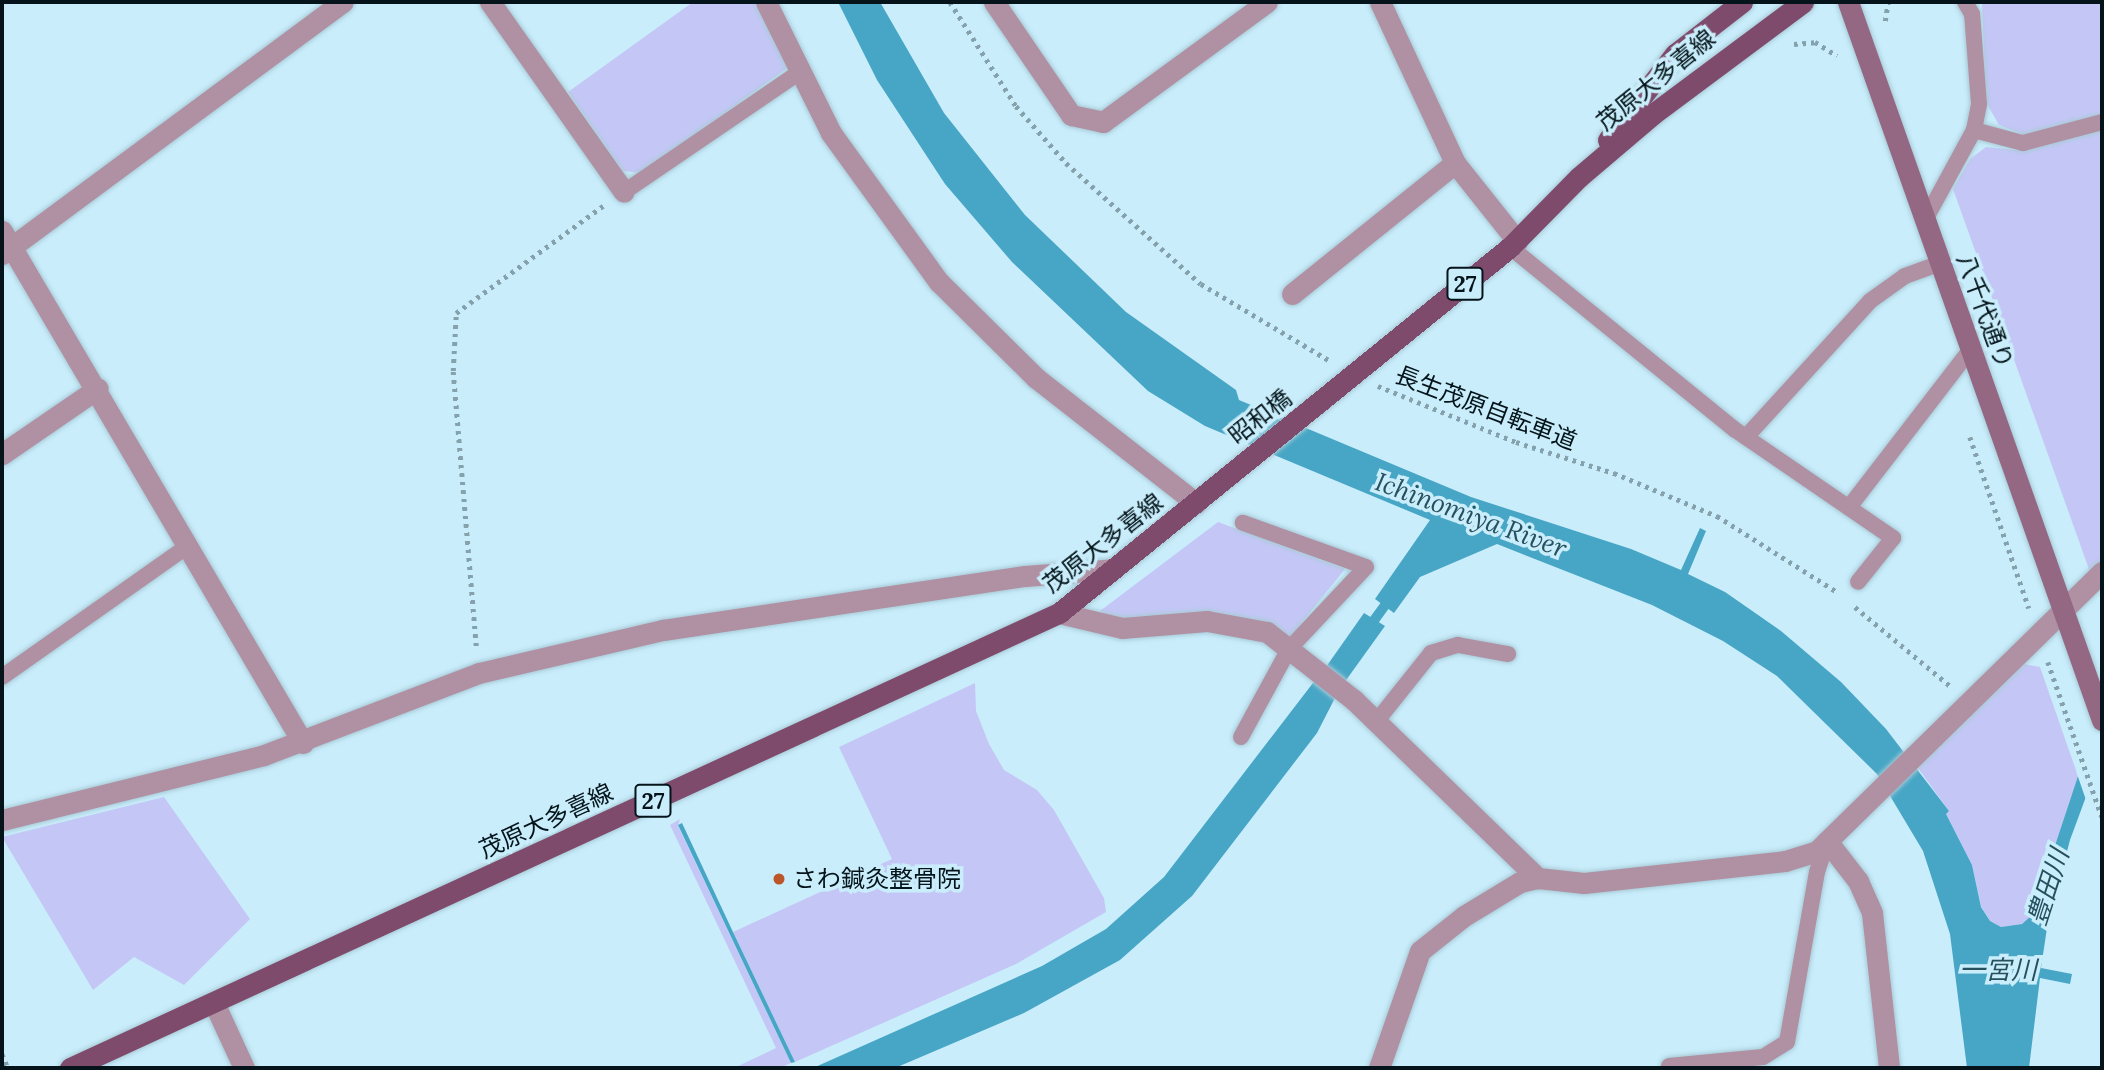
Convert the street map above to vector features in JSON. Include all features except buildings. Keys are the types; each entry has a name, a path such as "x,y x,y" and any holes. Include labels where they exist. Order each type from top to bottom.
{"main road":[{"name":"茂原大多喜線","path":"1350,379 1514,244 1579,177 1675,54 1742,2"},
{"name":"茂原大多喜線","path":"1579,177 1723,58 1802,2"},
{"name":"昭和橋","path":"1202,497 1350,379"},
{"name":"茂原大多喜線","path":"70,1068 1059,613 1202,497"}],"street":[{"path":"303,743 98,388 5,244 342,2"},
{"path":"490,2 624,192"},
{"path":"766,2 831,133 939,282 1036,378 1202,497"},
{"path":"994,2 1071,115 1102,122 1267,2"},
{"path":"1380,2 1455,163 1514,244"},
{"name":"八千代通り","path":"1848,2 2102,720"},
{"path":"1292,294 1455,163"},
{"path":"2,454 98,388"},
{"path":"2,820 303,743 379,708 479,673 663,630 1025,576 1113,569"},
{"path":"1379,1068 1420,951 1502,891 1538,878 1584,883 1802,858 1830,838 2102,572"},
{"path":"1059,613 1122,628 1230,623 1267,632 1354,700 1538,878"},
{"path":"1830,838 1858,881 1872,913 1889,1068"},
{"path":"214,1003 244,1068"}],"lane":[{"path":"1925,220 1974,130 1979,104 1972,14 1965,2"},
{"path":"624,192 800,72"},
{"path":"1974,130 2023,143 2102,122"},
{"path":"1514,244 1746,436 1893,538 1858,582"},
{"path":"1746,436 1870,301 1905,276 1940,263"},
{"path":"1850,506 1971,349"},
{"path":"1241,737 1289,649 1366,567 1243,523"},
{"path":"2,677 189,545"},
{"path":"1376,722 1431,653 1458,645 1508,654"},
{"path":"1669,1066 1763,1057 1787,1042 1817,872 1830,838"}],"path":[{"name":"長生茂原自転車道","path":"950,2 1016,106 1066,163 1200,284 1350,379 1614,473 1746,531 1836,591 1968,704"},
{"path":"479,673 453,371 456,313 624,192"},
{"path":"2048,663 2102,817"},
{"path":"2,1054 8,1068"}],"shaded area":[{"path":"693,2 760,2 790,66 642,173 623,171 568,92"},
{"path":"1982,2 2102,2 2102,115 2025,135 1999,125 1986,102"},
{"path":"2102,130 2102,562 2090,572 1953,189 1970,159 1986,147 2016,150"},
{"path":"1218,522 1345,569 1290,637 1117,620 1100,611"},
{"path":"2024,664 2040,667 2078,776 2032,915 2022,924 2001,927 1990,921 1981,906 1972,865 1946,814 1949,811 1918,768"},
{"path":"975,683 976,711 989,744 1004,770 1037,790 1054,810 1104,898 1106,912 1016,964 795,1062 733,932 892,859 839,747"},
{"path":"164,797 250,919 184,985 134,957 93,990 2,837"},
{"path":"680,819 678,826 791,1063 779,1068 734,1068 776,1048 670,825"}],"water":[{"name":"一宮川","path":"838,2 880,2 944,113 1025,215 1126,312 1236,390 1239,400 1471,497 1631,549 1681,570 1700,528 1706,531 1688,574 1725,592 1781,631 1841,682 1886,729 1949,811 1946,814 1972,865 1981,907 1990,921 2001,927 2022,924 2032,915 2078,776 2102,730 2094,775 2070,840 2047,928 2041,968 2072,974 2070,984 2040,978 2029,1068 1967,1068 1950,934 1923,851 1877,774 1777,676 1723,641 1652,605 1497,544 1420,577 1394,613 1375,599 1430,520 1205,426 1148,391 1012,262 945,184 877,80"},
{"path":"1364,613 1385,626 1344,683 1326,667"},
{"path":"1316,679 1336,696 1317,733 1192,896 1120,960 1024,1013 895,1068 813,1068 1042,966 1106,929 1164,877"},
{"path":"682,823 795,1062 791,1063 678,825"}],"pier":[{"path":"2102,726 2102,767 2087,803 2076,771"}],"waterway":[{"path":"1367,630 1391,597"}],"place":[{"name":"さわ鍼灸整骨院","path":"779,879"}],"water label":[{"name":"Ichinomiya River","path":"1471,515"},
{"name":"豊田川","path":"2048,887"}]}
